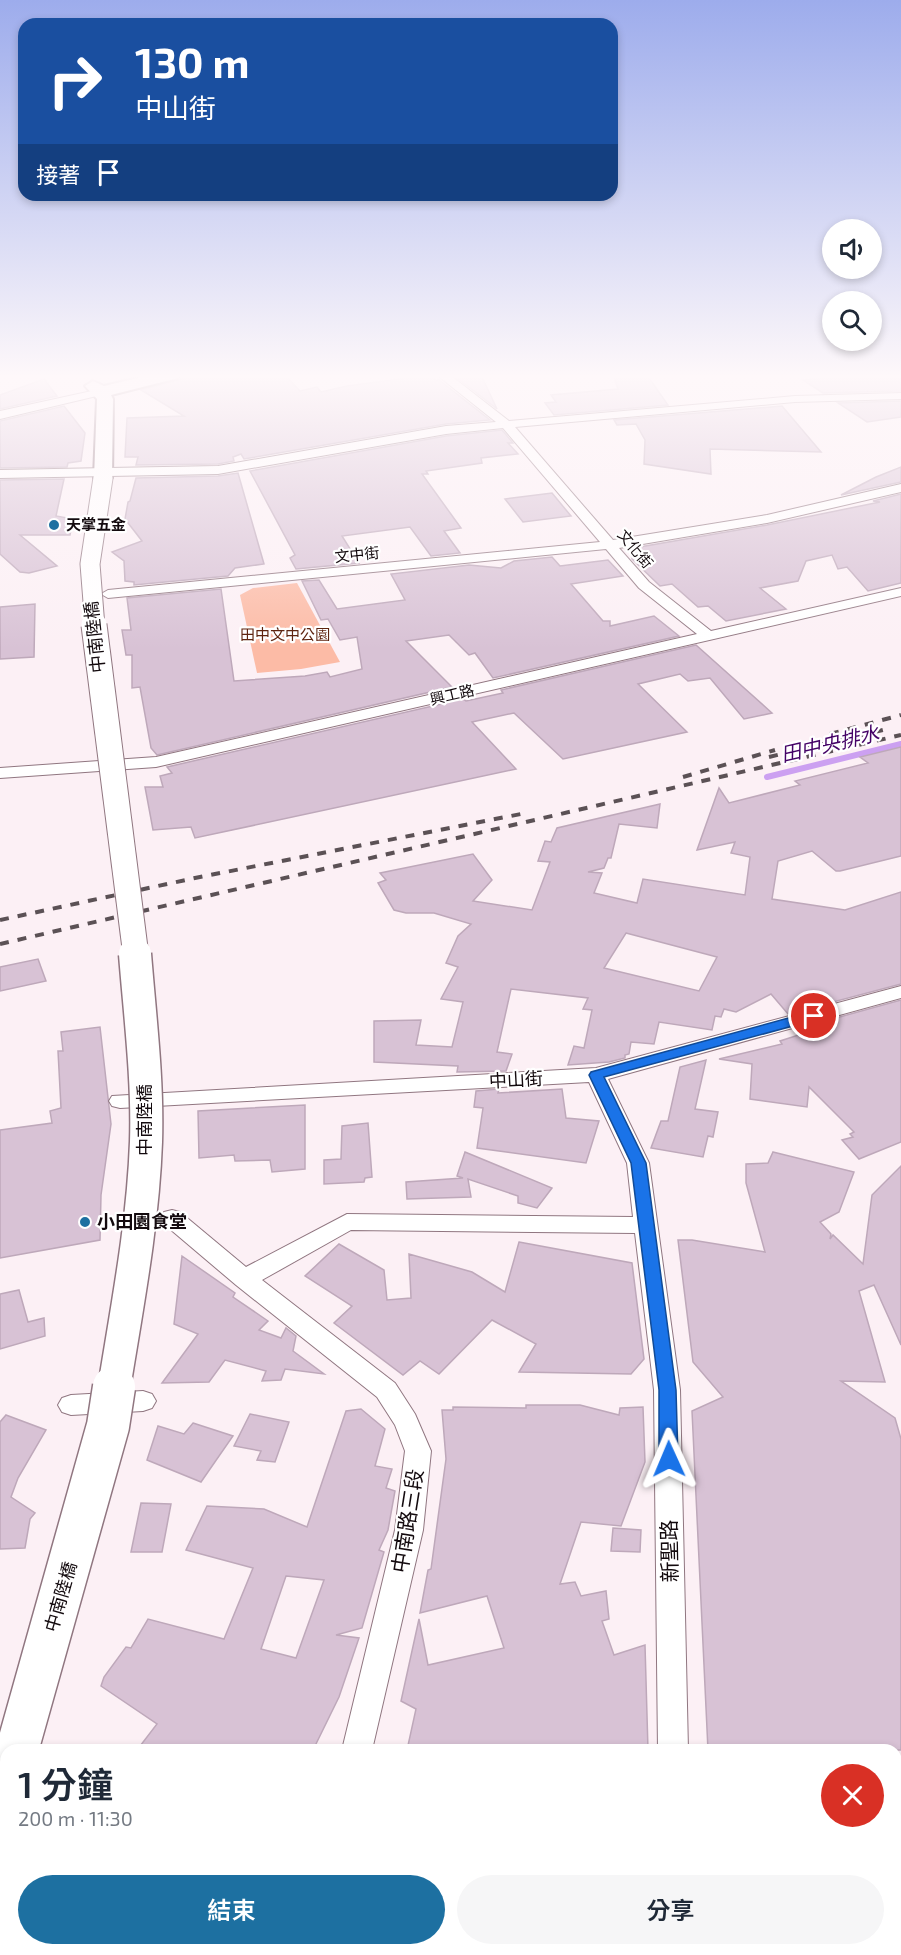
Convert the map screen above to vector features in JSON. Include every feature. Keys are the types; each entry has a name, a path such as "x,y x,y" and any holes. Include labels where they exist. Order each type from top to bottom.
{"main road":[{"path":"103,466 103,475"},
{"name":"中南陸橋","path":"19,1744 108,1426 138,1241 146,1143 146,1094 134,935 91,598 90,564 103,475"}],"street":[{"path":"0,474 103,475 218,470 239,466"},
{"name":"文化街","path":"542,466 644,585 708,636"},
{"name":"文中街","path":"108,594 610,545 767,519 901,488"},
{"name":"興工路","path":"0,773 156,762 901,592"},
{"name":"中山街","path":"120,1101 596,1075 901,992"},
{"name":"新聖路","path":"596,1075 638,1163 668,1390 673,1744"},
{"name":"中南路三段","path":"172,1218 244,1279 386,1390 406,1421 418,1451 409,1530 358,1744"},
{"path":"244,1279 347,1222 648,1225"},
{"path":"71,1405 143,1401"}],"green space":[{"name":"田中文中公園","path":"297,583 340,662 301,669 257,673 240,595 253,588"}],"building":[{"path":"0,466 67,466 67,467"},
{"path":"277,466 459,466 426,471 428,474 422,474 461,528 444,531 460,553 431,556 410,527 342,536 359,563 296,569 290,558 295,555 250,471"},
{"path":"659,466 711,466 711,474"},
{"path":"901,467 901,482 841,495 876,477"},
{"path":"238,473 264,564 235,568 228,576 134,585 134,582 125,581 124,561 112,552 142,541 125,519 136,478 218,476"},
{"path":"64,479 56,516 73,519 70,535 20,535 57,566 29,573 20,572 0,554 0,480"},
{"path":"552,493 571,516 523,522 505,499"},
{"path":"901,494 901,583 868,591 847,567 838,569 832,555 806,561 798,581 760,588 786,609 726,621 708,606 698,607 672,584 660,586 632,559 634,548 767,525 880,502 873,501"},
{"path":"552,557 560,566 608,560 623,576 571,584 603,621 610,621 610,626 654,616 679,636 493,678 475,653 469,655 449,635 406,641 452,687 157,755 151,748 140,687 132,688 132,655 126,655 122,630 131,630 127,598 221,589 234,681 305,676 327,672 330,677 362,669 357,637 340,640 328,619 321,620 302,581 319,580 337,609 405,600 391,574 469,565 501,568 514,561"},
{"path":"35,604 34,657 0,659 0,607"},
{"path":"696,645 772,713 744,719 710,678 688,681 680,674 638,684 687,732 563,759 514,713 472,722 516,769 195,838 191,827 153,830 145,787 163,787 160,776 172,773 167,767 463,699 466,701 503,693 501,690"},
{"path":"901,747 901,856 840,871 836,871 812,851 778,861 772,899 845,910 901,892 901,984 788,1014 771,994 736,1012 724,1009 721,1017 715,1016 712,1030 659,1022 654,1044 631,1042 629,1054 625,1055 625,1058 609,1062 568,1065 574,1046 584,1048 592,1010 583,1009 588,998 511,989 497,1052 512,1054 506,1071 457,1072 458,1066 374,1062 374,1021 421,1020 416,1045 452,1047 463,1002 441,999 458,967 446,963 458,936 471,924 434,913 406,913 394,910 378,883 386,880 380,873 473,854 492,880 473,901 532,910 550,862 538,861 545,841 551,842 557,828 660,804 657,828 619,824 611,858 608,858 604,868 588,872 602,873 594,893 637,903 643,879 745,895 750,857 731,853 735,842 697,850 719,788 729,803 800,785 795,781 868,763 860,757","holes":["626,933 717,957 699,991 604,968"]},
{"path":"38,959 46,981 0,991 0,967"},
{"path":"901,1000 901,1142 859,1159 842,1140 853,1137 850,1134 854,1132 809,1087 807,1107 750,1099 752,1064 719,1059 782,1044 780,1041 805,1033 800,1028"},
{"path":"100,1027 111,1124 101,1195 100,1240 0,1258 0,1130 52,1123 50,1111 61,1108 58,1051 63,1051 61,1032"},
{"path":"706,1060 695,1109 718,1112 713,1137 708,1136 703,1157 651,1148 661,1121 668,1121 680,1067"},
{"path":"499,1089 498,1093 562,1089 566,1118 599,1121 586,1163 477,1148 483,1108 474,1107 476,1091"},
{"path":"305,1105 305,1169 272,1172 270,1160 235,1161 234,1155 199,1158 198,1111"},
{"path":"368,1123 372,1177 365,1178 364,1182 324,1184 324,1160 341,1159 342,1126"},
{"path":"465,1152 552,1188 537,1208 518,1203 518,1196 468,1179 471,1197 407,1199 406,1182 463,1178 457,1176"},
{"path":"773,1152 854,1172 839,1212 820,1222 831,1234 830,1239 833,1235 863,1264 872,1195 901,1166 901,1345 874,1285 859,1291 885,1382 841,1381 895,1418 901,1439 901,1744 708,1744 692,1411 723,1397 693,1362 678,1240 692,1240 765,1252 746,1183 746,1164 768,1163"},
{"path":"519,1242 632,1263 644,1359 631,1374 519,1372 536,1344 492,1320 439,1374 420,1361 403,1375 334,1323 352,1306 305,1276 339,1244 384,1270 387,1300 411,1298 409,1254 472,1272 505,1292"},
{"path":"182,1256 235,1293 233,1297 268,1321 259,1330 281,1338 286,1328 296,1336 293,1351 324,1374 285,1369 281,1380 262,1381 266,1371 225,1360 209,1382 162,1383 198,1334 174,1324"},
{"path":"19,1290 28,1322 44,1318 45,1336 0,1349 0,1294"},
{"path":"526,1405 580,1405 619,1415 620,1408 643,1407 645,1462 621,1526 581,1522 560,1584 575,1582 581,1596 606,1591 609,1619 602,1621 614,1655 645,1645 648,1744 408,1744 416,1709 401,1701 419,1619 428,1665 504,1648 487,1596 420,1613 428,1570 431,1569 446,1459 442,1410 453,1410 453,1407 526,1408"},
{"path":"361,1409 385,1429 375,1466 392,1469 386,1488 395,1491 388,1530 379,1550 384,1552 362,1628 336,1635 359,1638 339,1697 316,1744 142,1744 157,1724 101,1686 104,1677 126,1647 131,1648 148,1619 224,1639 253,1568 186,1550 207,1506 264,1509 307,1527 346,1411","holes":["286,1576 324,1580 296,1658 261,1649"]},
{"path":"250,1414 289,1422 275,1462 257,1460 261,1451 234,1446"},
{"path":"6,1415 46,1430 18,1478 11,1497 35,1513 30,1519 25,1548 0,1549 0,1422"},
{"path":"193,1423 233,1436 201,1482 147,1460 158,1426 184,1434"},
{"path":"141,1503 171,1504 162,1552 131,1552"},
{"path":"613,1528 641,1530 640,1552 611,1551"}],"waterway":[{"name":"田中央排水","path":"767,777 901,744"}],"railway":[{"path":"830,734 901,715"},
{"path":"769,757 891,728"},
{"path":"0,944 901,735"},
{"path":"683,777 775,750"},
{"path":"0,920 195,878 526,813"}],"place":[{"name":"天掌五金","path":"54,525"},
{"name":"小田園食堂","path":"85,1222"}],"route":[{"path":"669,1459 668,1390 638,1163 625,1140 596,1075 814,1016"}]}
